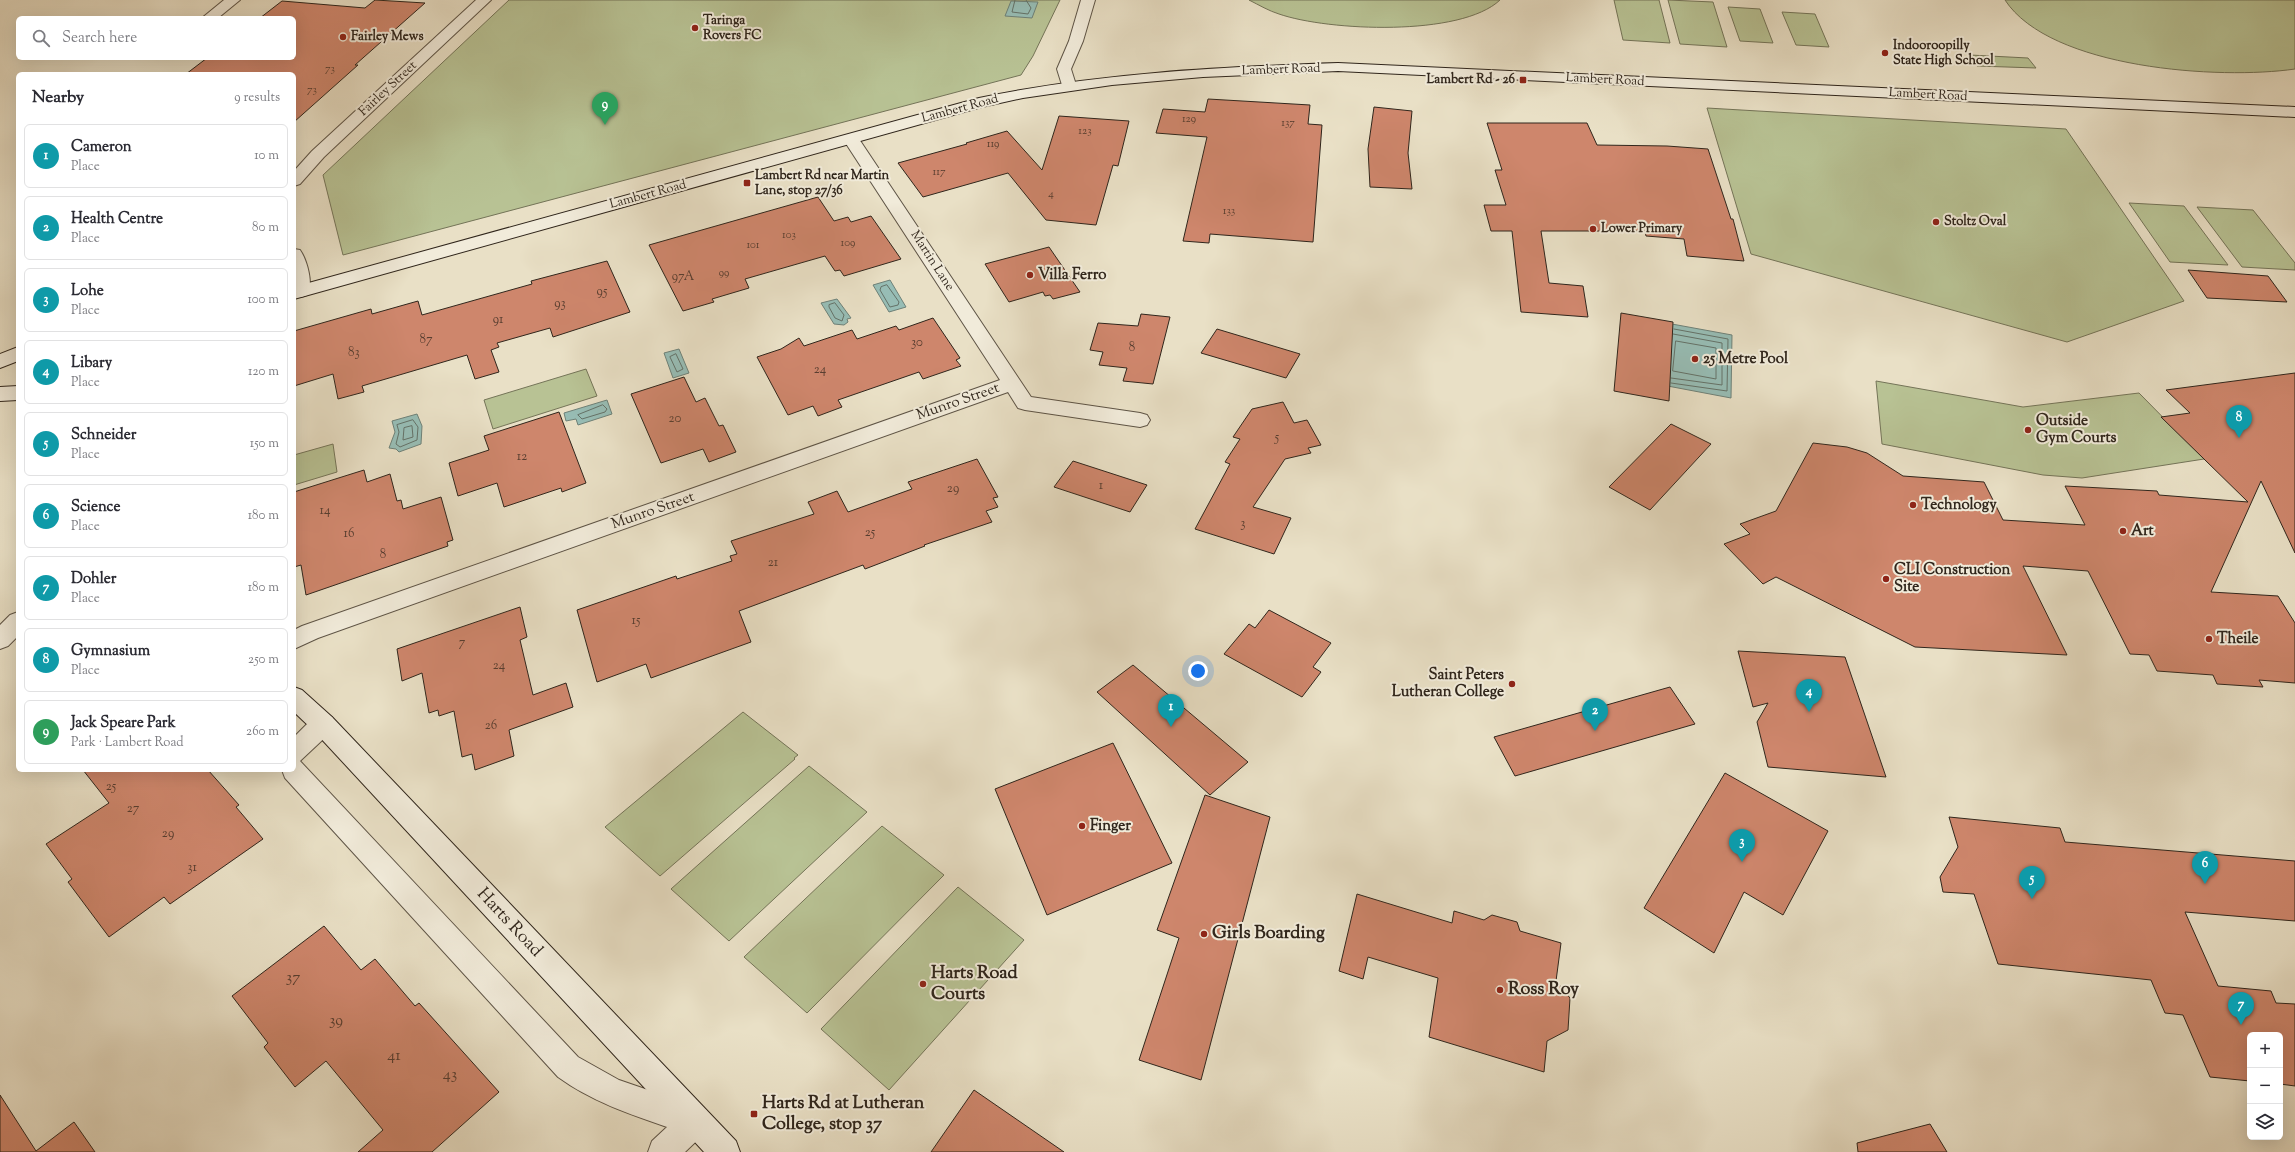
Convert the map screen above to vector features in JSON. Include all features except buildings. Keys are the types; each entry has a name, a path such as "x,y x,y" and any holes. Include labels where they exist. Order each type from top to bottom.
{"street":[{"path":"212,16 233,0"},
{"name":"Fairley Street","path":"296,179 318,154 484,0"},
{"path":"1069,85 1064,69 1076,41 1088,0"},
{"name":"Lambert Road","path":"298,292 987,102 1026,92 1069,85 1197,74 1338,67 2295,112"},
{"name":"Martin Lane","path":"851,139 1025,403 1140,420"},
{"path":"296,260 299,270 298,292"},
{"path":"0,362 16,354"},
{"name":"Munro Street","path":"296,639 310,632 1012,383"},
{"path":"0,394 16,393"},
{"path":"0,640 16,623"},
{"name":"Harts Road","path":"296,699 323,724 725,1152"},
{"path":"296,751 323,724"},
{"name":"Harts Road","path":"296,772 568,1067 578,1075 602,1087 695,1121"},
{"path":"663,1152 695,1121"}],"green space":[{"path":"509,0 1060,0 1033,56 1021,75 343,255 323,175"},
{"path":"1249,0 1500,0 1481,12 1456,20 1426,25 1360,27 1301,20 1275,13"},
{"path":"1614,0 1659,0 1670,43 1623,40"},
{"path":"1668,0 1713,2 1727,47 1680,44"},
{"path":"2005,0 2295,0 2295,69 2224,73 2182,70 2139,64 2097,55 2059,41 2027,23"},
{"path":"1728,7 1760,9 1773,43 1740,41"},
{"path":"1782,12 1815,14 1829,47 1796,45"},
{"path":"1970,55 2028,58 2036,68 1977,66"},
{"name":"Stoltz Oval","path":"1707,108 2066,129 2184,301 2067,342 1751,254"},
{"path":"2129,203 2184,206 2228,265 2170,262"},
{"path":"2197,207 2253,210 2295,263 2295,270 2242,267"},
{"path":"586,369 597,396 493,429 484,400"},
{"name":"Outside Gym Courts","path":"1876,381 2023,407 2139,393 2204,459 2082,478 2043,475 1882,444"},
{"path":"333,444 337,472 296,484 296,454"},
{"path":"743,712 798,755 660,876 605,827"},
{"path":"809,766 867,812 729,941 671,889"},
{"path":"882,826 944,875 807,1013 744,957"},
{"name":"Harts Road Courts","path":"958,887 1024,940 889,1090 821,1029"}],"water":[{"path":"1011,1 1038,2 1032,18 1005,16"},
{"path":"890,280 906,307 889,312 873,285"},
{"path":"837,299 851,318 847,319 848,322 844,325 834,324 821,303"},
{"name":"25 Metre Pool","path":"1661,322 1732,335 1731,398 1657,384"},
{"path":"679,349 689,373 673,378 664,353"},
{"path":"607,400 612,414 578,425 576,419 566,421 564,413"},
{"path":"417,414 422,426 421,444 399,452 396,449 389,448 395,432 392,421"}],"place":[{"name":"Taringa Rovers FC","path":"695,28"},
{"name":"Fairley Mews","path":"343,37"},
{"name":"Indooroopilly State High School","path":"1885,53"},
{"name":"Lambert Rd - 26","path":"1523,80"},
{"name":"Jack Speare Park","path":"605,125"},
{"name":"Lambert Rd near Martin Lane, stop 27/36","path":"747,183"},
{"name":"Stoltz Oval","path":"1936,222"},
{"name":"Lower Primary","path":"1593,229"},
{"name":"Villa Ferro","path":"1030,275"},
{"name":"25 Metre Pool","path":"1695,359"},
{"name":"Outside Gym Courts","path":"2028,430"},
{"name":"Gymnasium","path":"2239,438"},
{"name":"Technology","path":"1913,505"},
{"name":"Art","path":"2123,531"},
{"name":"CLI Construction Site","path":"1886,579"},
{"name":"Theile","path":"2209,639"},
{"name":"Saint Peters Lutheran College","path":"1512,684"},
{"name":"Libary","path":"1809,712"},
{"name":"Cameron","path":"1171,727"},
{"name":"Health Centre","path":"1595,731"},
{"name":"Finger","path":"1082,826"},
{"name":"Lohe","path":"1742,862"},
{"name":"Science","path":"2205,884"},
{"name":"Schneider","path":"2032,899"},
{"name":"Girls Boarding","path":"1204,934"},
{"name":"Harts Road Courts","path":"923,984"},
{"name":"Ross Roy","path":"1500,990"},
{"name":"Dohler","path":"2241,1025"},
{"name":"Harts Rd at Lutheran College, stop 37","path":"754,1114"}]}
